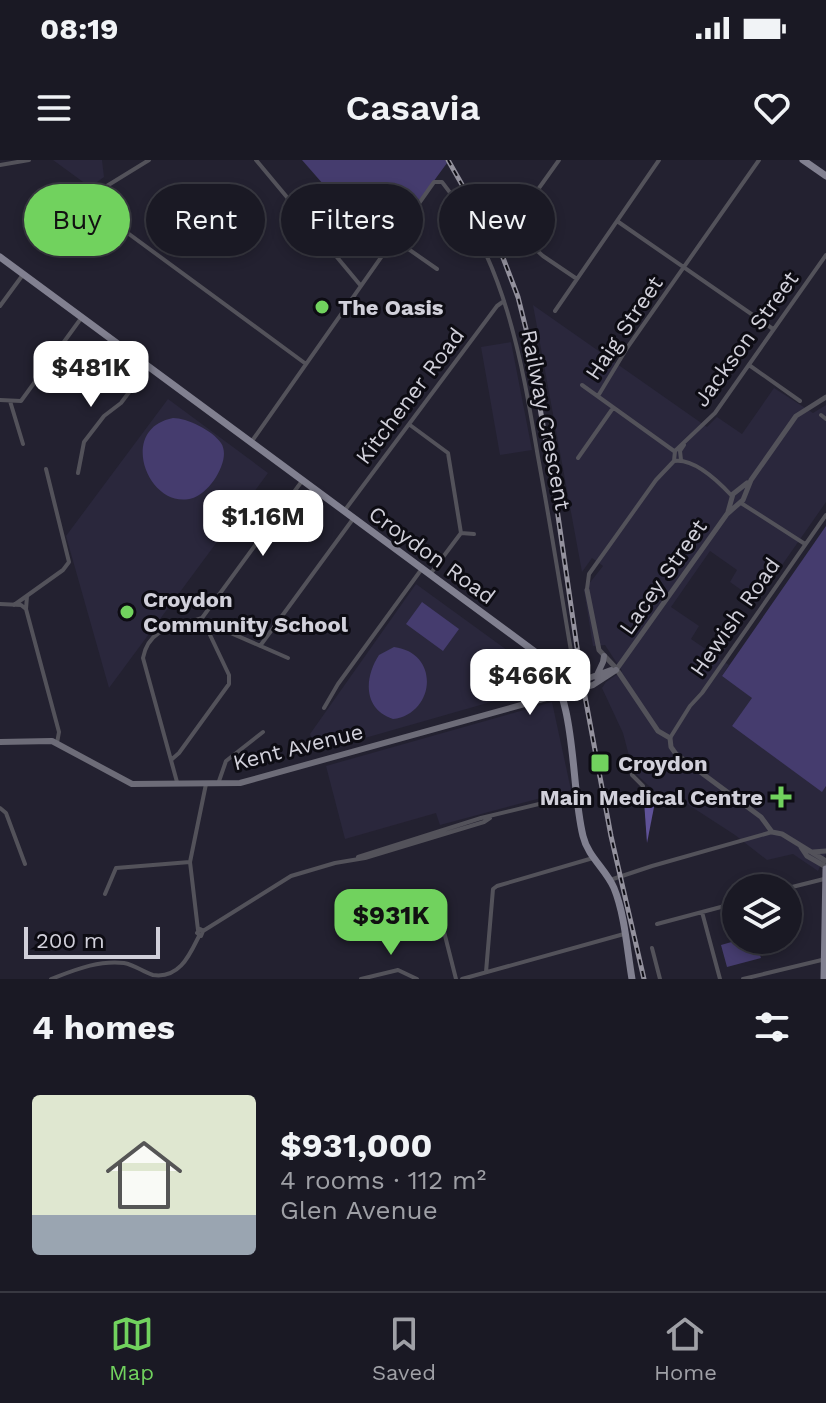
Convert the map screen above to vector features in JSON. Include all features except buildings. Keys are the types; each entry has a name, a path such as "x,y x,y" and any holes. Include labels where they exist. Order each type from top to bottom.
{"main road":[{"path":"803,160 826,176"},
{"name":"Croydon Road","path":"0,257 542,657 556,675 583,836 593,858"},
{"path":"596,677 604,656"},
{"path":"542,657 574,684"},
{"name":"Kent Avenue","path":"0,742 43,739 57,743 126,782 140,785 240,783 593,685 616,669"},
{"name":"Kent Avenue","path":"560,692 616,669"},
{"path":"593,858 610,880 618,900 632,979"},
{"path":"824,979 826,866"}],"street":[{"path":"0,165 29,160"},
{"path":"149,160 97,192 93,201 95,209 306,364"},
{"path":"256,160 361,286"},
{"path":"559,160 513,226 517,235 577,279"},
{"path":"555,311 659,160"},
{"name":"Haig Street","path":"598,396 627,348 759,160"},
{"name":"Railway Crescent","path":"423,198 434,182 444,183 469,224 504,301 527,389 571,651 542,657"},
{"path":"617,221 773,329"},
{"name":"Jackson Street","path":"675,451 715,413 826,255"},
{"path":"251,443 382,256"},
{"path":"418,256 437,269"},
{"path":"0,306 23,274"},
{"name":"Kitchener Road","path":"344,512 497,306 504,301"},
{"path":"0,400 21,401 82,317"},
{"path":"749,365 800,401"},
{"path":"78,473 84,442 104,416 121,403 148,367"},
{"path":"582,385 675,451 674,461 656,480 587,579 596,643 658,731 670,738 676,754 761,817 772,832"},
{"name":"Lacey Street","path":"616,669 796,416 826,397"},
{"path":"10,401 23,444"},
{"path":"578,458 614,407"},
{"path":"821,415 826,419"},
{"path":"410,425 448,453 461,533 429,575"},
{"path":"681,460 680,451 688,440"},
{"path":"674,461 691,464 805,544"},
{"path":"14,605 63,570 69,562 46,469"},
{"path":"177,785 143,652 163,628 202,618 302,481"},
{"name":"Hewish Road","path":"670,738 826,515"},
{"path":"260,646 353,519"},
{"path":"461,533 474,534"},
{"path":"324,708 338,684 422,570"},
{"path":"27,596 26,609 58,726 57,743"},
{"path":"0,604 26,609"},
{"path":"171,760 229,684 229,675 202,618"},
{"path":"205,624 288,658"},
{"path":"218,784 226,761 263,732"},
{"path":"630,765 632,775 643,786"},
{"path":"200,932 190,862 206,784"},
{"path":"51,979 101,964 130,965 158,977 176,974 183,968 200,932 291,876 395,849 578,794"},
{"path":"0,808 6,813 25,864"},
{"path":"610,880 772,832 782,834 812,852 826,866"},
{"path":"800,847 807,856 826,866"},
{"path":"812,852 826,851"},
{"path":"486,972 493,889 593,858"},
{"path":"105,894 116,868 190,862"},
{"path":"802,885 825,879"},
{"path":"657,924 722,907"},
{"path":"439,912 459,979 624,934"},
{"path":"702,912 720,979"},
{"path":"652,948 660,979"},
{"path":"743,979 825,958"},
{"path":"361,979 398,970 417,979"}],"shaded area":[{"path":"53,160 102,160 104,177 94,184 86,184"},
{"path":"302,160 445,160 447,163 423,196 423,184 323,184"},
{"path":"533,305 707,427 717,417 742,434 774,388 813,413 826,405 826,502 757,601 730,582 737,570 710,551 671,607 699,626 691,639 729,665 722,676 753,698 732,726 822,791 826,786 826,853 818,871 793,854 767,860 681,800 664,800 633,771 623,733 602,688 622,671 605,645 593,646 584,590 603,566 592,558 582,572"},
{"path":"511,342 532,450 500,455 481,347"},
{"name":"Croydon Community School","path":"168,399 268,473 109,688 66,536"},
{"path":"173,418 206,429 217,438 224,450 218,475 206,490 193,498 177,499 163,493 152,482 145,467 143,452 146,437 156,425"},
{"path":"826,526 826,786 822,792 732,726 752,698 722,676"},
{"path":"416,584 547,679 547,686 316,752 310,734"},
{"path":"422,602 459,629 443,651 406,624"},
{"path":"394,647 420,660 427,683 424,696 417,706 407,715 393,719 376,708 371,700 369,683 379,655"},
{"path":"552,702 571,790 440,825 436,813 345,839 326,766"},
{"path":"651,797 655,802 647,843 644,801"},
{"path":"723,954 760,954 761,958 727,967"}],"railway":[{"path":"448,160 502,255 518,297 528,337 581,675 611,836 644,979"}],"place":[{"name":"The Oasis","path":"322,307"},
{"name":"Croydon Community School","path":"127,612"},
{"name":"Croydon","path":"600,763"},
{"name":"Main Medical Centre","path":"781,797"}]}
